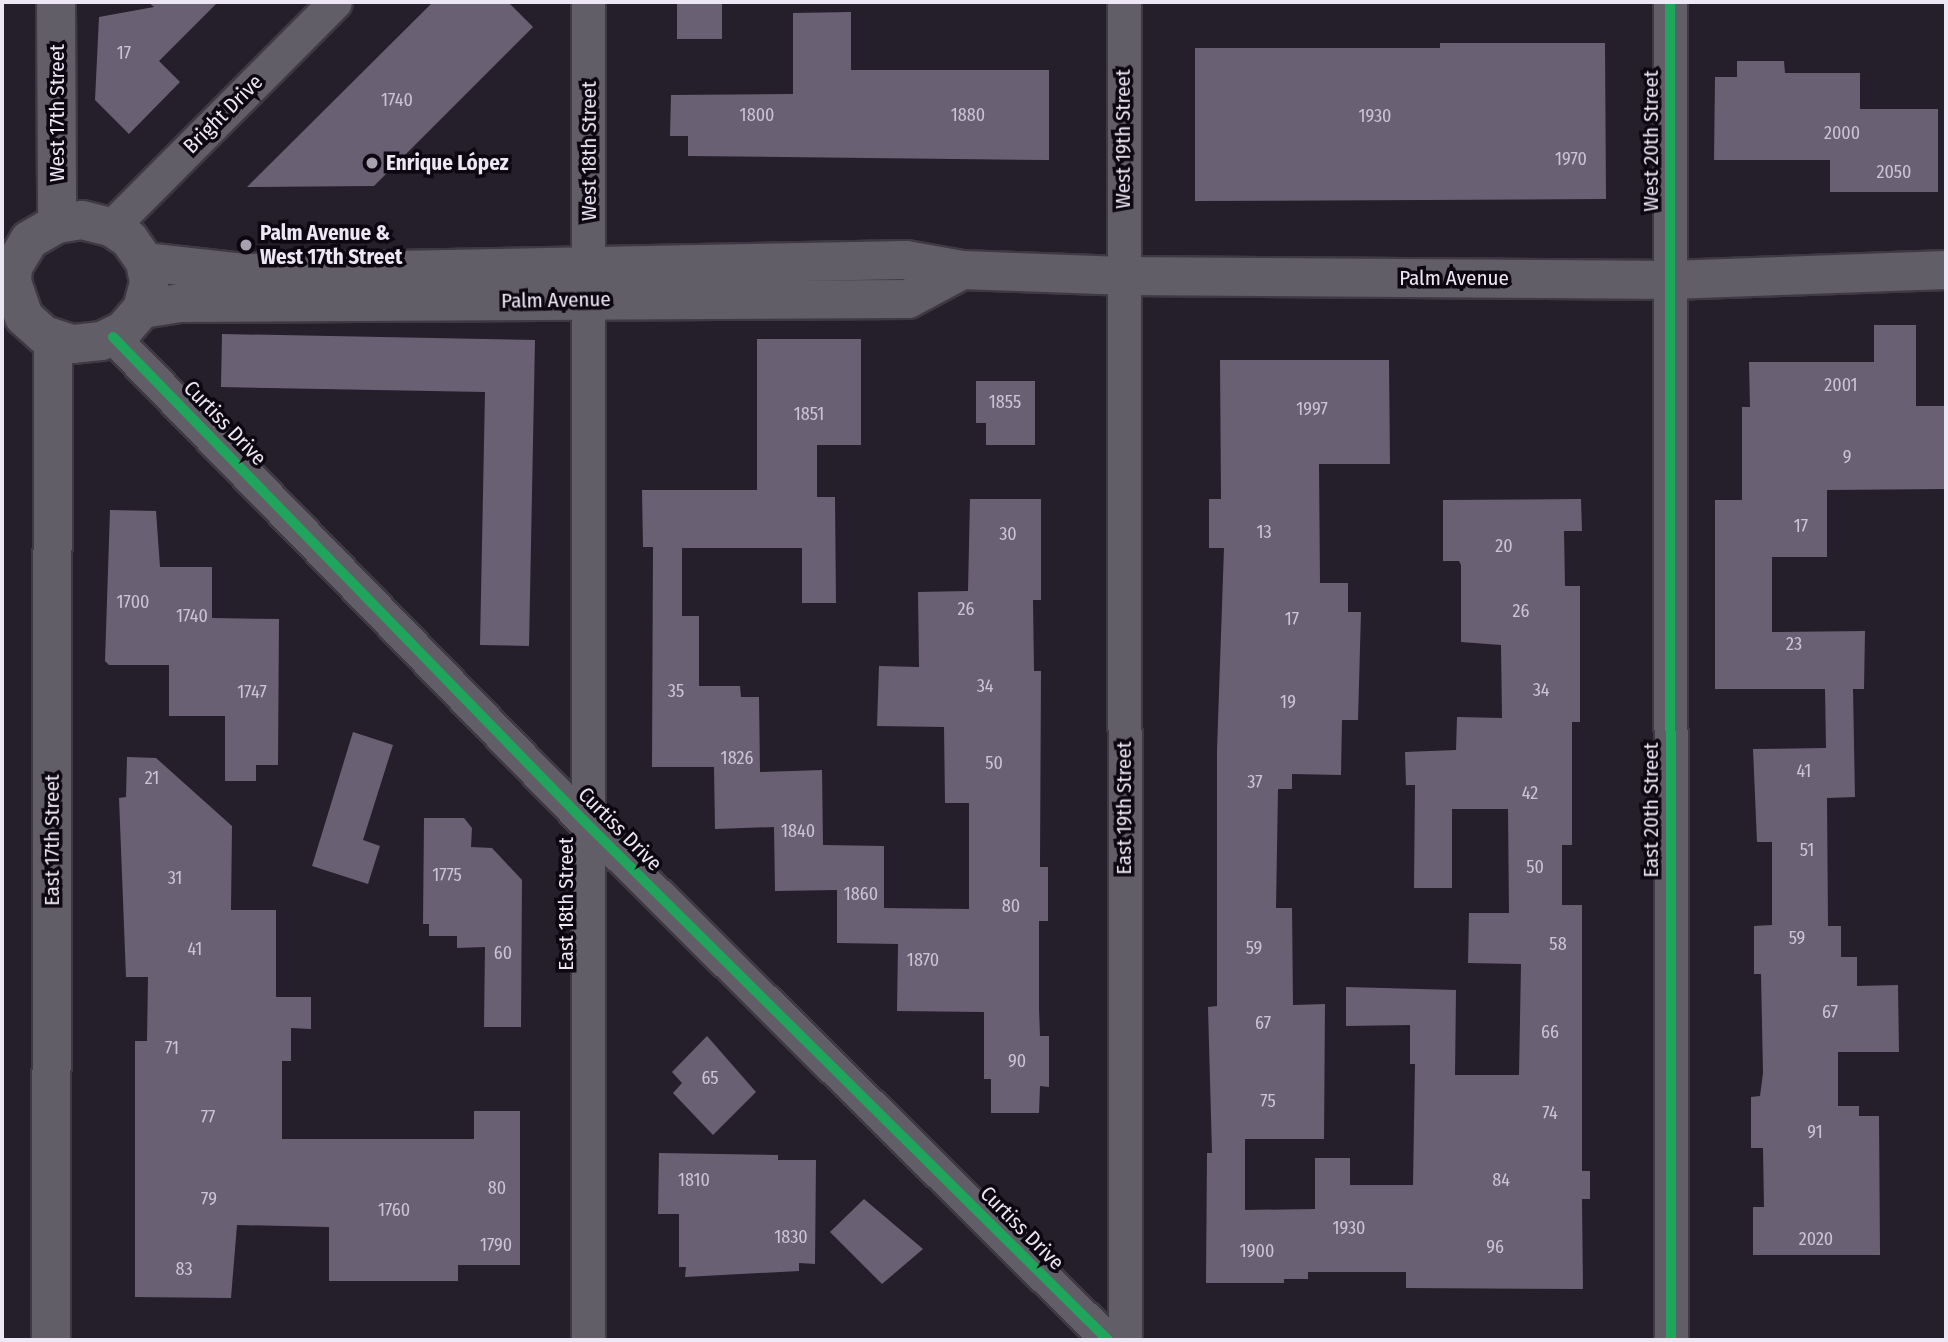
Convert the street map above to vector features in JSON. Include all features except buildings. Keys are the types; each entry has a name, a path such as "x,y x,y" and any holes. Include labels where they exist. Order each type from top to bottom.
{"main road":[{"name":"West 17th Street","path":"56,2 57,223"},
{"path":"82,220 111,227 129,239 145,262 149,283 142,309 113,337 88,344 53,339 37,330 8,301 12,282 11,254 41,231 57,223 82,220"},
{"name":"Palm Avenue","path":"145,262 245,273 590,281 908,299 962,270 1122,276 1671,280 1946,270"},
{"name":"Palm Avenue","path":"142,309 181,303 590,281"},
{"name":"East 17th Street","path":"51,1340 53,339"}],"street":[{"name":"Bright Drive","path":"111,227 335,2"},
{"name":"West 18th Street","path":"588,2 590,281"},
{"name":"West 19th Street","path":"1122,276 1124,2"},
{"name":"West 20th Street","path":"1670,2 1671,280"},
{"name":"East 19th Street","path":"1122,276 1125,1340"},
{"name":"East 20th Street","path":"1671,280 1671,1340"},
{"name":"East 18th Street","path":"588,1340 584,821 590,281"},
{"name":"Curtiss Drive","path":"113,337 584,821 1108,1340"}],"cycle path":[{"path":"1670,2 1671,1340"},
{"path":"113,337 584,821 1108,1340"}],"place":[{"name":"Enrique López","path":"372,163"},
{"name":"Palm Avenue & West 17th Street","path":"246,245"}]}
